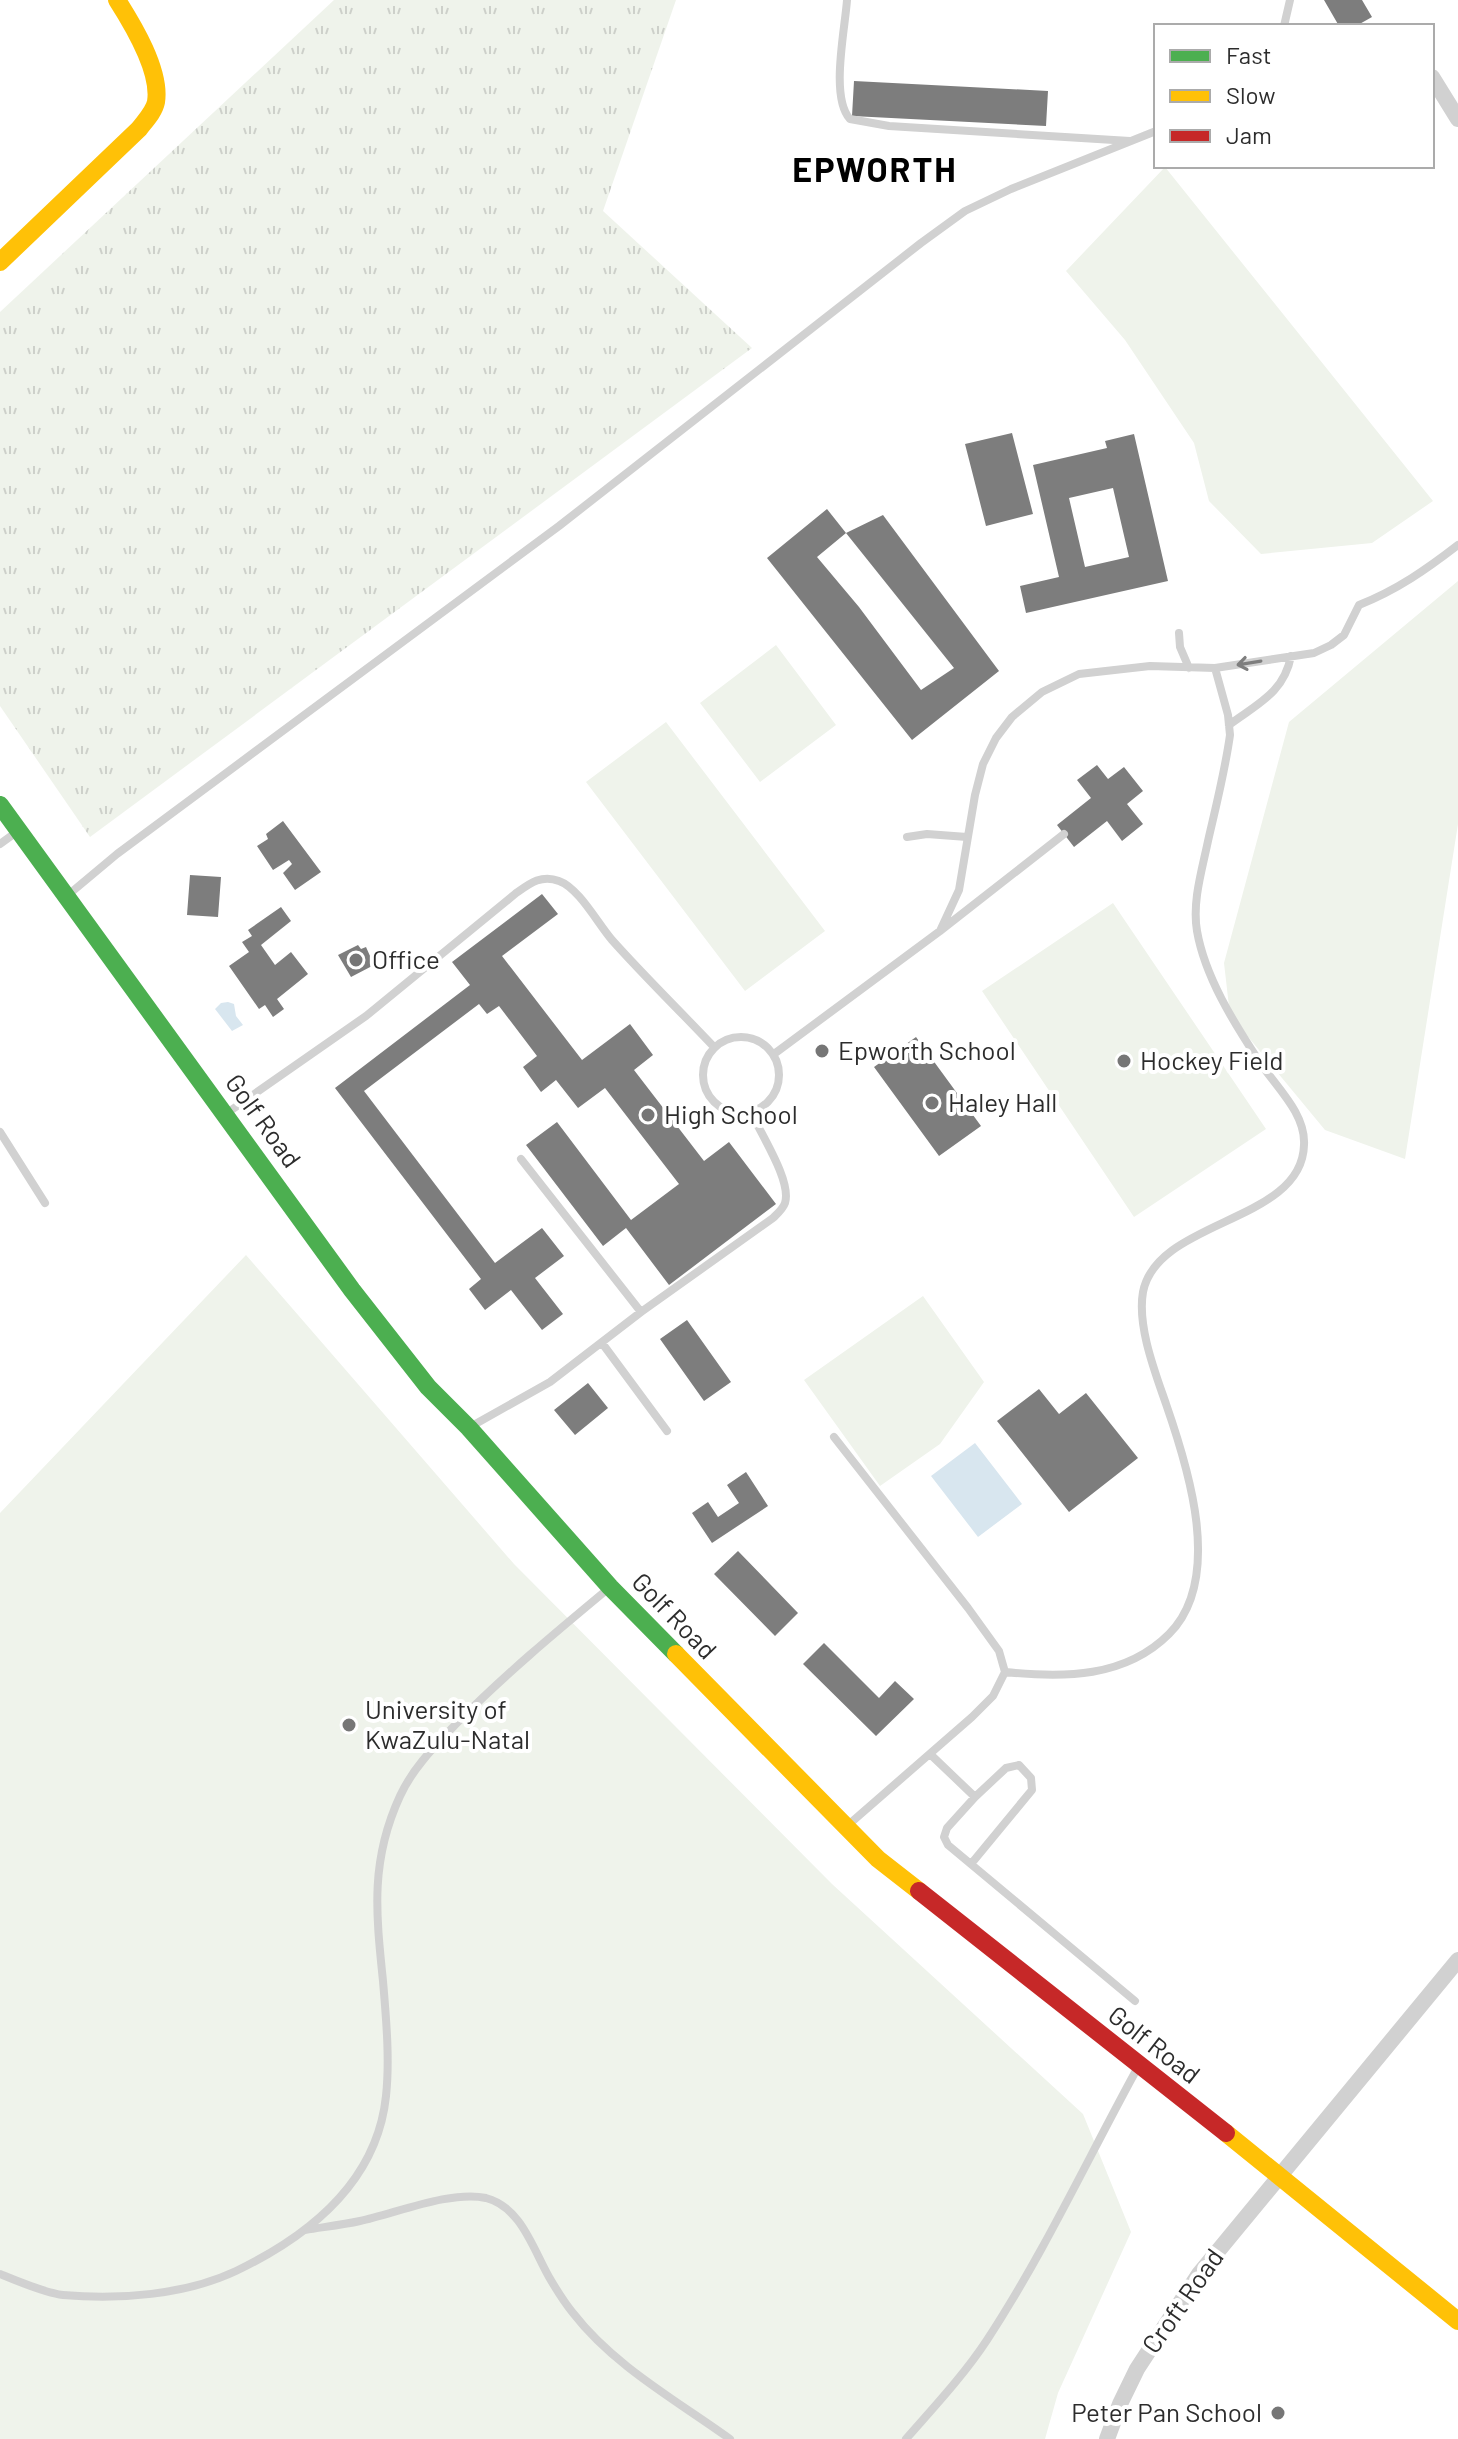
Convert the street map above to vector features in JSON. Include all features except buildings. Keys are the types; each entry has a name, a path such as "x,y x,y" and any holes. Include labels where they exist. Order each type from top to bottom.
{"street":[{"path":"0,262 139,129 156,101 153,71 130,20 117,0"},
{"path":"1434,80 1458,119"},
{"name":"Golf Road","path":"0,805 352,1290 428,1387 469,1428 610,1587 878,1859 1280,2176 1458,2321"},
{"name":"Croft Road","path":"1107,2439 1137,2369 1175,2308 1214,2255 1458,1960"}],"lane":[{"path":"847,0 840,84 842,108 850,119 889,126 1134,141"},
{"path":"1284,24 1290,0"},
{"path":"68,895 117,854 559,526 965,211 1011,189 1154,132"},
{"path":"940,931 959,890 983,764 996,738 1012,717 1042,692 1079,674 1150,666 1215,668 1314,653 1344,635 1359,605 1411,580 1458,545"},
{"path":"1179,633 1180,647 1189,668"},
{"path":"1229,725 1280,686 1289,670 1291,656"},
{"path":"1005,1672 1069,1676 1129,1662 1155,1648 1173,1630 1190,1601 1199,1558 1192,1488 1153,1366 1143,1321 1143,1294 1149,1273 1174,1248 1243,1213 1283,1188 1302,1159 1302,1125 1244,1038 1215,984 1197,930 1198,890 1230,735 1215,668"},
{"path":"0,844 19,830"},
{"path":"907,837 927,834 967,837"},
{"path":"774,1054 1064,834"},
{"path":"225,1114 366,1016 515,894 534,881 545,878 562,882 575,893 610,938 714,1047"},
{"path":"739,1036 764,1043 774,1054 779,1065 778,1089 762,1108 738,1113 726,1110 715,1104 707,1094 703,1069 714,1047 725,1039 739,1036"},
{"path":"469,1428 550,1382 641,1312 773,1218 783,1207 786,1199 776,1160 751,1112"},
{"path":"0,1132 45,1203"},
{"path":"521,1159 641,1312"},
{"path":"602,1343 667,1431"},
{"path":"834,1437 976,1618 999,1651 1005,1672 993,1696 845,1828"},
{"path":"0,2274 60,2295 115,2296 165,2292 219,2279 273,2254 341,2198 361,2173 378,2136 386,2096 386,2044 376,1893 381,1855 400,1794 422,1760 468,1712 535,1649 610,1587"},
{"path":"930,1754 975,1797"},
{"path":"971,1864 1032,1790 1031,1778 1019,1765 1006,1768 975,1797 947,1828 944,1837 948,1845 1135,2001"},
{"path":"906,2439 950,2389 1007,2308 1138,2066"},
{"path":"304,2230 360,2221 461,2197 486,2198 503,2206 525,2230 549,2278 573,2313 598,2341 661,2393 730,2439"}],"green space":[{"path":"334,0 676,0 603,211 752,348 90,837 0,706 0,312"},
{"path":"1166,168 1433,501 1372,543 1261,554 1209,501 1194,443 1125,340 1066,271"},
{"path":"1458,581 1458,824 1405,1159 1325,1130 1230,1015 1224,963 1289,722"},
{"path":"776,645 836,725 760,782 700,703"},
{"path":"666,722 825,931 745,991 586,782"},
{"name":"Hockey Field","path":"1113,903 1266,1129 1134,1217 982,991"},
{"name":"University of KwaZulu-Natal","path":"246,1255 514,1564 832,1884 1083,2114 1131,2232 1058,2393 1045,2439 0,2439 0,1513"},
{"path":"923,1296 984,1382 940,1444 880,1486 804,1380"}],"shaded area":[{"path":"221,1003 234,1004 236,1016 243,1025 232,1031 215,1009"},
{"path":"975,1443 1022,1504 978,1537 931,1476"}],"traffic: fast":[{"path":"0,805 352,1290 428,1387 469,1428 610,1587 676,1654"}],"traffic: slow":[{"path":"0,262 139,129 153,109 156,90 150,63 117,0"},
{"path":"676,1654 878,1859 919,1891"},
{"path":"1226,2133 1458,2321"}],"traffic: jam":[{"path":"919,1891 1226,2133"}],"place":[{"name":"Office","path":"356,960"},
{"name":"Epworth School","path":"822,1051"},
{"name":"Hockey Field","path":"1124,1061"},
{"name":"Haley Hall","path":"932,1103"},
{"name":"High School","path":"648,1115"},
{"name":"University of KwaZulu-Natal","path":"349,1725"},
{"name":"Peter Pan School","path":"1278,2413"}],"district":[{"name":"EPWORTH","path":"875,170"}]}
